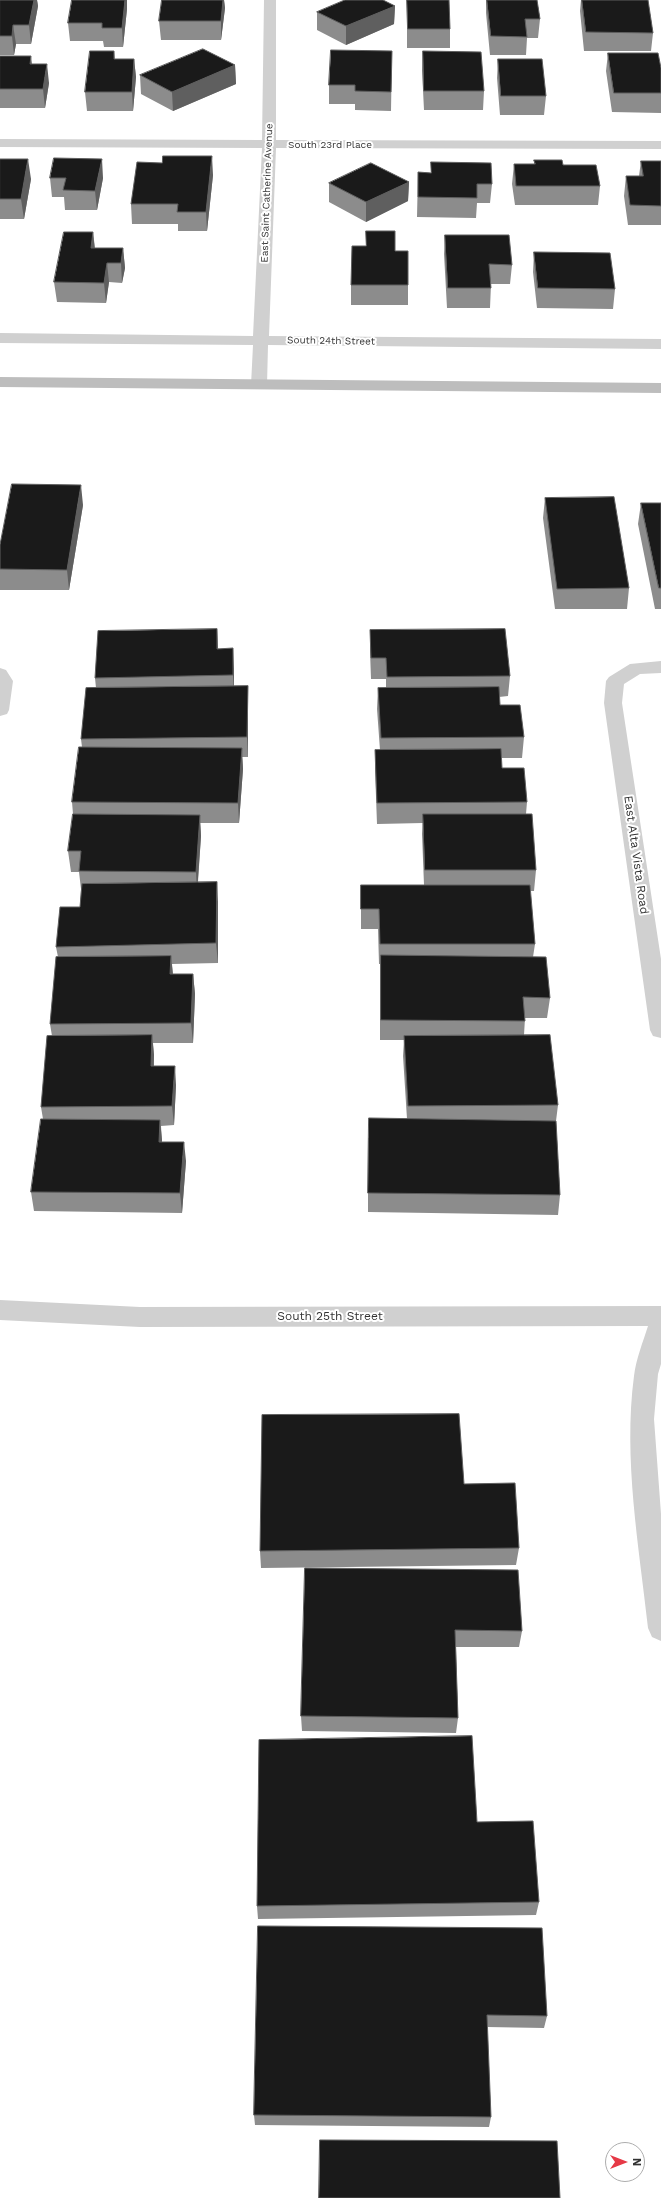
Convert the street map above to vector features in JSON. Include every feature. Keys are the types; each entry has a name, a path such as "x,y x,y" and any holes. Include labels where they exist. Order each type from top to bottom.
{"main road":[{"path":"0,382 661,388"}],"street":[{"name":"East Saint Catherine Avenue","path":"260,385 269,145 270,0"},
{"name":"South 23rd Place","path":"0,143 661,145"},
{"name":"South 24th Street","path":"0,338 661,344"},
{"name":"East Alta Vista Road","path":"661,667 636,668 615,681 613,702 661,1030"},
{"path":"0,674 4,681 0,710"},
{"name":"South 25th Street","path":"0,1310 140,1317 661,1316"},
{"path":"661,1323 646,1374 642,1419 645,1485 661,1628"}],"building":[{"path":"0,0 34,0 29,25 13,25 12,36 0,36"},
{"path":"72,0 125,0 122,28 102,28 102,23 68,23"},
{"path":"162,0 223,0 221,21 159,21"},
{"path":"345,0 383,0 395,6 346,26 317,12"},
{"path":"407,0 449,0 450,29 408,29"},
{"path":"487,0 537,0 540,19 525,19 527,37 491,36"},
{"path":"582,0 648,0 653,33 586,32"},
{"path":"203,49 235,65 172,92 140,75"},
{"path":"331,50 392,51 391,92 355,91 355,85 329,85"},
{"path":"90,51 114,51 114,59 134,59 132,92 85,92"},
{"path":"423,51 481,52 484,91 424,91"},
{"path":"608,53 658,53 661,68 661,93 614,93"},
{"path":"0,56 31,56 30,64 47,64 43,89 0,89"},
{"path":"498,59 542,59 546,96 501,96"},
{"path":"163,156 212,156 206,212 177,212 178,204 131,204 137,162 162,163"},
{"path":"54,158 102,159 95,191 63,190 66,178 50,178"},
{"path":"0,159 28,159 21,199 0,199"},
{"path":"534,160 562,160 563,165 596,165 600,186 516,186 514,164 535,164"},
{"path":"641,161 661,161 661,206 630,205 626,176 643,176"},
{"path":"431,162 491,163 492,184 477,184 477,198 418,197 418,172 431,173"},
{"path":"371,163 409,182 366,202 329,183"},
{"path":"366,231 395,231 395,251 408,251 408,285 351,285 352,246 366,246"},
{"path":"64,232 93,232 91,248 123,248 121,263 107,263 104,283 54,282"},
{"path":"445,235 509,235 512,265 489,264 491,288 448,288"},
{"path":"534,252 610,253 615,289 538,288"},
{"path":"12,484 81,485 67,570 0,569 0,545"},
{"path":"614,497 629,588 557,589 545,498"},
{"path":"641,503 661,503 661,588 659,588"},
{"path":"217,629 217,649 233,648 233,675 95,678 98,631"},
{"path":"505,629 510,676 387,677 386,658 371,658 370,630"},
{"path":"248,686 247,737 81,739 86,688"},
{"path":"499,687 500,705 520,705 524,737 381,738 378,688"},
{"path":"79,747 242,748 238,803 72,802"},
{"path":"501,749 502,768 524,768 527,802 377,803 375,750"},
{"path":"73,814 200,815 196,872 79,871 81,851 68,851"},
{"path":"423,814 532,814 536,870 425,870"},
{"path":"217,882 216,943 56,947 60,907 80,907 82,884"},
{"path":"361,885 530,885 535,944 380,944 379,909 361,909"},
{"path":"381,955 546,957 550,998 523,997 525,1021 381,1020"},
{"path":"171,956 170,974 193,974 191,1023 50,1024 56,957"},
{"path":"152,1035 151,1066 175,1066 172,1106 41,1107 47,1036"},
{"path":"550,1035 558,1105 408,1106 404,1036"},
{"path":"369,1118 556,1121 560,1195 368,1193"},
{"path":"41,1119 160,1120 159,1142 184,1142 180,1193 31,1192"},
{"path":"459,1414 464,1484 515,1483 519,1548 260,1551 262,1415"},
{"path":"305,1568 518,1570 522,1631 455,1630 458,1718 301,1716"},
{"path":"472,1736 477,1822 533,1821 539,1902 257,1906 259,1740"},
{"path":"258,1926 542,1928 547,2016 487,2015 491,2117 254,2115"},
{"path":"320,2140 557,2141 560,2198 319,2198"}]}
